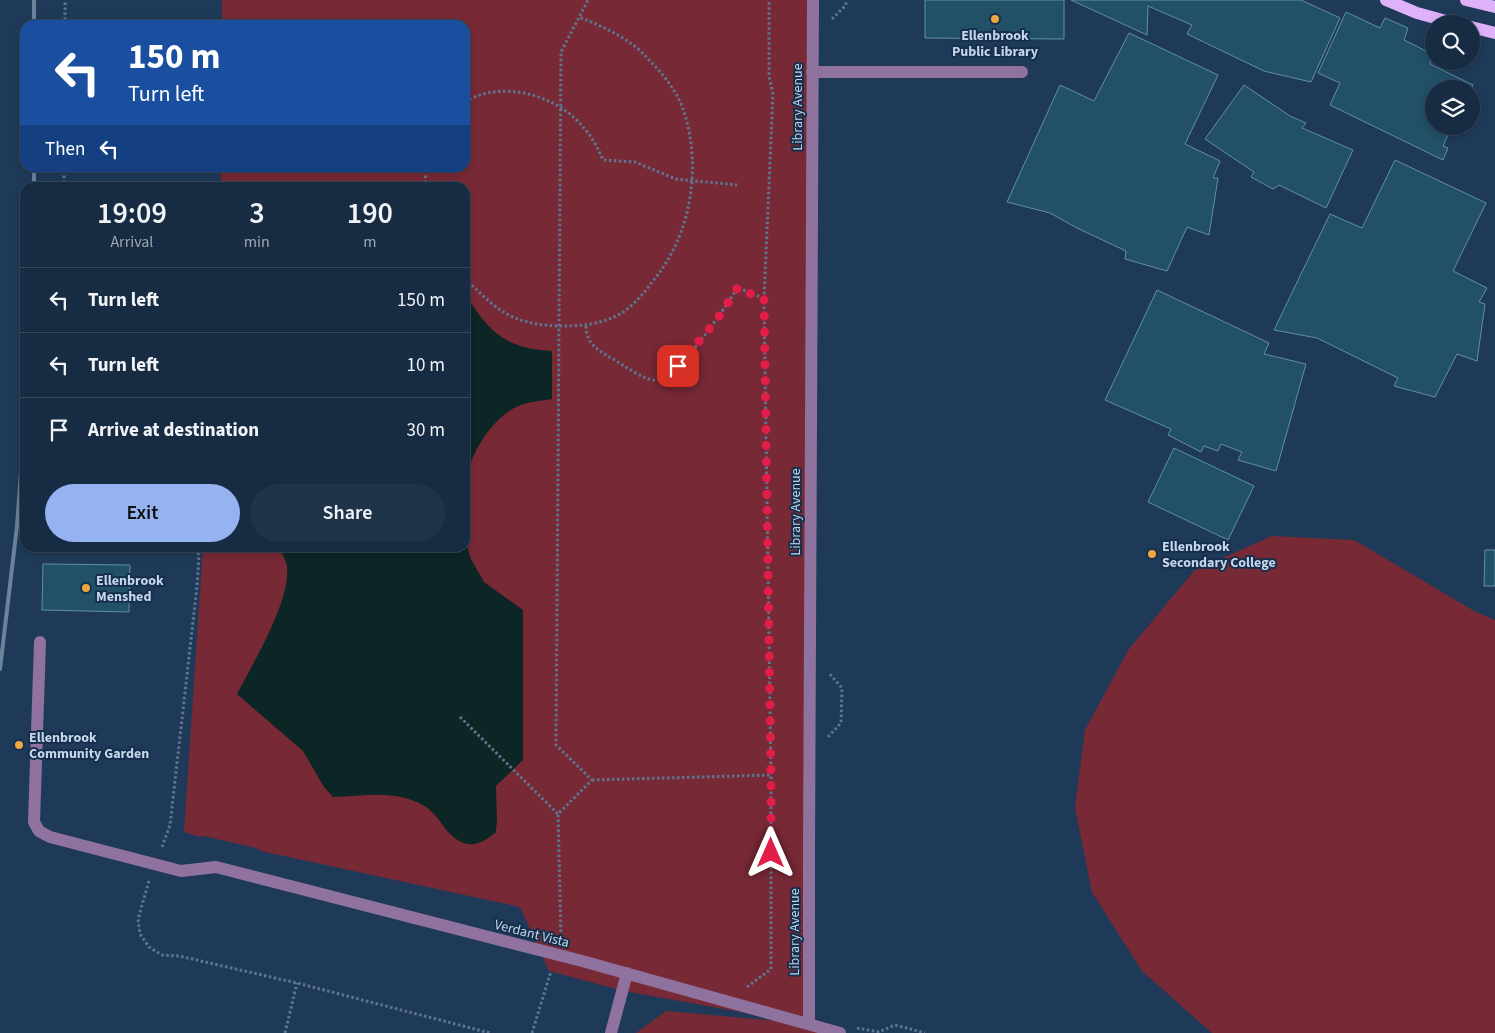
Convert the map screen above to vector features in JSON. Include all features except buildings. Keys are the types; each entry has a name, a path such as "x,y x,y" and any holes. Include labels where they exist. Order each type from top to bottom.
{"main road":[{"path":"1386,0 1425,15"},
{"path":"1466,0 1495,6"},
{"path":"1480,29 1495,33"}],"street":[{"name":"Library Avenue","path":"810,1024 809,819 813,0"},
{"path":"812,72 1022,72"},
{"name":"Verdant Vista","path":"40,642 34,822 39,831 50,837 182,870 216,868 556,954 810,1024 845,1029"},
{"path":"611,1033 626,973"}],"path":[{"path":"65,0 65,20"},
{"path":"588,0 562,52 556,746 592,780"},
{"path":"746,988 771,969 771,775 764,298 773,94 769,76 769,0"},
{"path":"831,20 846,5 846,0"},
{"path":"470,282 504,312 527,322 546,326 586,326 619,315 642,295 659,274 676,246 688,214 692,180 691,144 681,106 663,75 636,47 604,28 579,17"},
{"path":"470,99 476,95 503,90 534,96 561,108 582,126 596,144 603,160 636,162 676,179 737,185"},
{"path":"586,326 586,335 597,350 652,380 664,378 678,366 716,321 738,287 764,298"},
{"path":"823,665 842,688 841,723 825,740"},
{"path":"460,717 558,814 561,937 532,1033"},
{"path":"558,814 592,780 771,775"},
{"path":"561,937 570,939"},
{"path":"285,1033 297,983"},
{"path":"845,1029 879,1032 895,1025 924,1033"}],"shaded area":[{"path":"222,0 813,0 809,1024 840,1033 636,1033 666,1011 801,1023 624,991 549,971 520,907 261,851 256,848 184,832 203,552 470,552 470,182 221,182 221,172 470,172 470,20 222,20"},
{"path":"470,302 492,329 511,343 536,350 552,351 552,399 519,406 505,414 489,430 470,466"},
{"path":"1272,536 1354,540 1476,612 1495,620 1495,1033 1212,1033 1142,971 1092,892 1075,808 1085,730 1129,649 1194,571"},
{"path":"281,552 469,552 484,582 523,610 523,760 496,786 496,832 490,837 479,843 467,844 461,842 447,831 430,810 422,804 409,799 389,795 333,797 324,787 303,751 237,694 278,610 287,576 286,562"}],"railway":[{"path":"34,0 34,20"},
{"path":"34,172 34,182"},
{"path":"0,669 20,486"}],"place":[{"name":"Ellenbrook Public Library","path":"995,19"},
{"name":"Ellenbrook Secondary College","path":"1152,554"},
{"name":"Ellenbrook Menshed","path":"86,588"},
{"name":"Ellenbrook Community Garden","path":"19,745"}],"route":[{"path":"678,366 716,321 738,287 764,298 771,853"}]}
